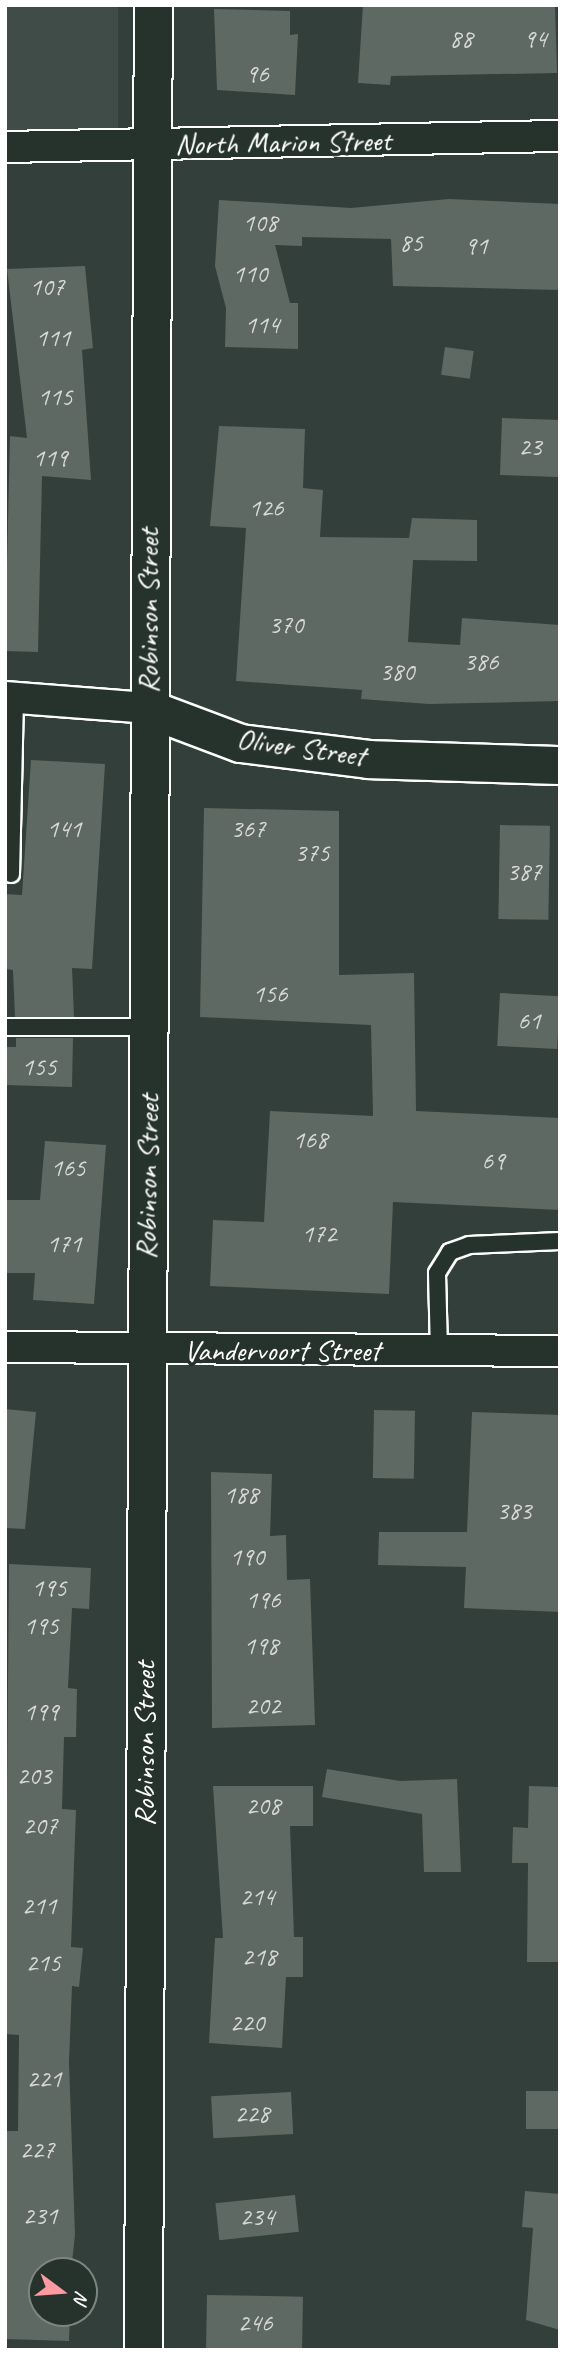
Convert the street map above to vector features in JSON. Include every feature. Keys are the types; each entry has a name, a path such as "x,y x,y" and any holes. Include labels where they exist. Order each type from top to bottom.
{"street":[{"name":"Robinson Street","path":"143,2350 144,1349 150,1027 147,708 153,5"},
{"name":"North Marion Street","path":"5,147 560,136"},
{"name":"Oliver Street","path":"10,697 147,708 240,743 368,759 560,765"},
{"name":"Vandervoort Street","path":"5,1347 560,1351"}],"lane":[{"path":"10,697 11,874"},
{"path":"5,1027 150,1027"},
{"path":"439,1350 437,1273 450,1252 469,1245 560,1241"}],"shaded area":[{"path":"5,5 118,5 118,143 5,143"}],"building":[{"path":"363,5 555,5 557,73 391,76 390,85 358,83"},
{"path":"214,9 290,11 290,35 298,34 295,95 217,90"},
{"path":"449,199 560,204 560,290 393,286 391,239 302,237 302,246 275,245 290,303 298,303 298,349 225,347 226,308 215,266 219,200 351,208"},
{"path":"85,266 93,348 82,350 91,480 42,476 38,652 5,651 10,436 27,438 7,269"},
{"path":"445,347 474,351 470,379 441,375"},
{"path":"502,418 560,420 558,477 500,475"},
{"path":"219,426 305,429 303,488 323,490 320,537 409,538 412,518 477,520 477,561 413,560 408,642 460,645 462,618 560,625 560,701 429,704 361,699 362,690 236,681 246,528 210,526"},
{"path":"31,760 105,764 92,969 72,968 74,1017 15,1017 13,970 5,969 5,894 22,895"},
{"path":"204,808 339,811 339,975 414,973 416,1111 560,1118 560,1210 393,1202 389,1294 210,1286 213,1220 264,1222 270,1111 373,1116 371,1025 200,1017"},
{"path":"500,825 550,826 548,920 498,919"},
{"path":"500,993 560,996 557,1049 497,1046"},
{"path":"16,1038 73,1038 72,1087 5,1085 5,1047 16,1047"},
{"path":"45,1141 106,1145 94,1304 33,1300 35,1273 5,1273 5,1200 40,1200"},
{"path":"5,1409 36,1412 25,1529 5,1528"},
{"path":"374,1410 415,1411 414,1479 373,1478"},
{"path":"472,1412 560,1415 560,1612 464,1608 466,1567 378,1565 379,1532 467,1532"},
{"path":"211,1472 272,1474 270,1536 286,1535 287,1580 310,1579 315,1725 212,1728"},
{"path":"9,1564 91,1568 89,1609 72,1608 68,1688 77,1689 76,1737 64,1737 62,1809 76,1810 71,1947 83,1948 79,1987 72,1986 69,2062 75,2235 73,2257 28,2257 28,2327 70,2327 69,2341 5,2339 5,2131 18,2131 19,2035 5,2034"},
{"path":"327,1769 400,1781 457,1779 461,1872 424,1872 422,1814 322,1797"},
{"path":"213,1786 313,1786 313,1826 290,1826 294,1937 303,1937 303,1977 286,1977 282,2048 209,2043 215,1938 223,1938"},
{"path":"529,1786 560,1787 560,1962 527,1962 528,1863 512,1863 513,1827 528,1828"},
{"path":"526,2091 560,2091 560,2129 526,2129"},
{"path":"291,2092 293,2134 213,2138 211,2096"},
{"path":"525,2191 560,2194 560,2330 526,2320 533,2228 522,2227"},
{"path":"295,2195 299,2232 219,2240 215,2203"},
{"path":"207,2295 303,2297 302,2350 206,2350"}]}
